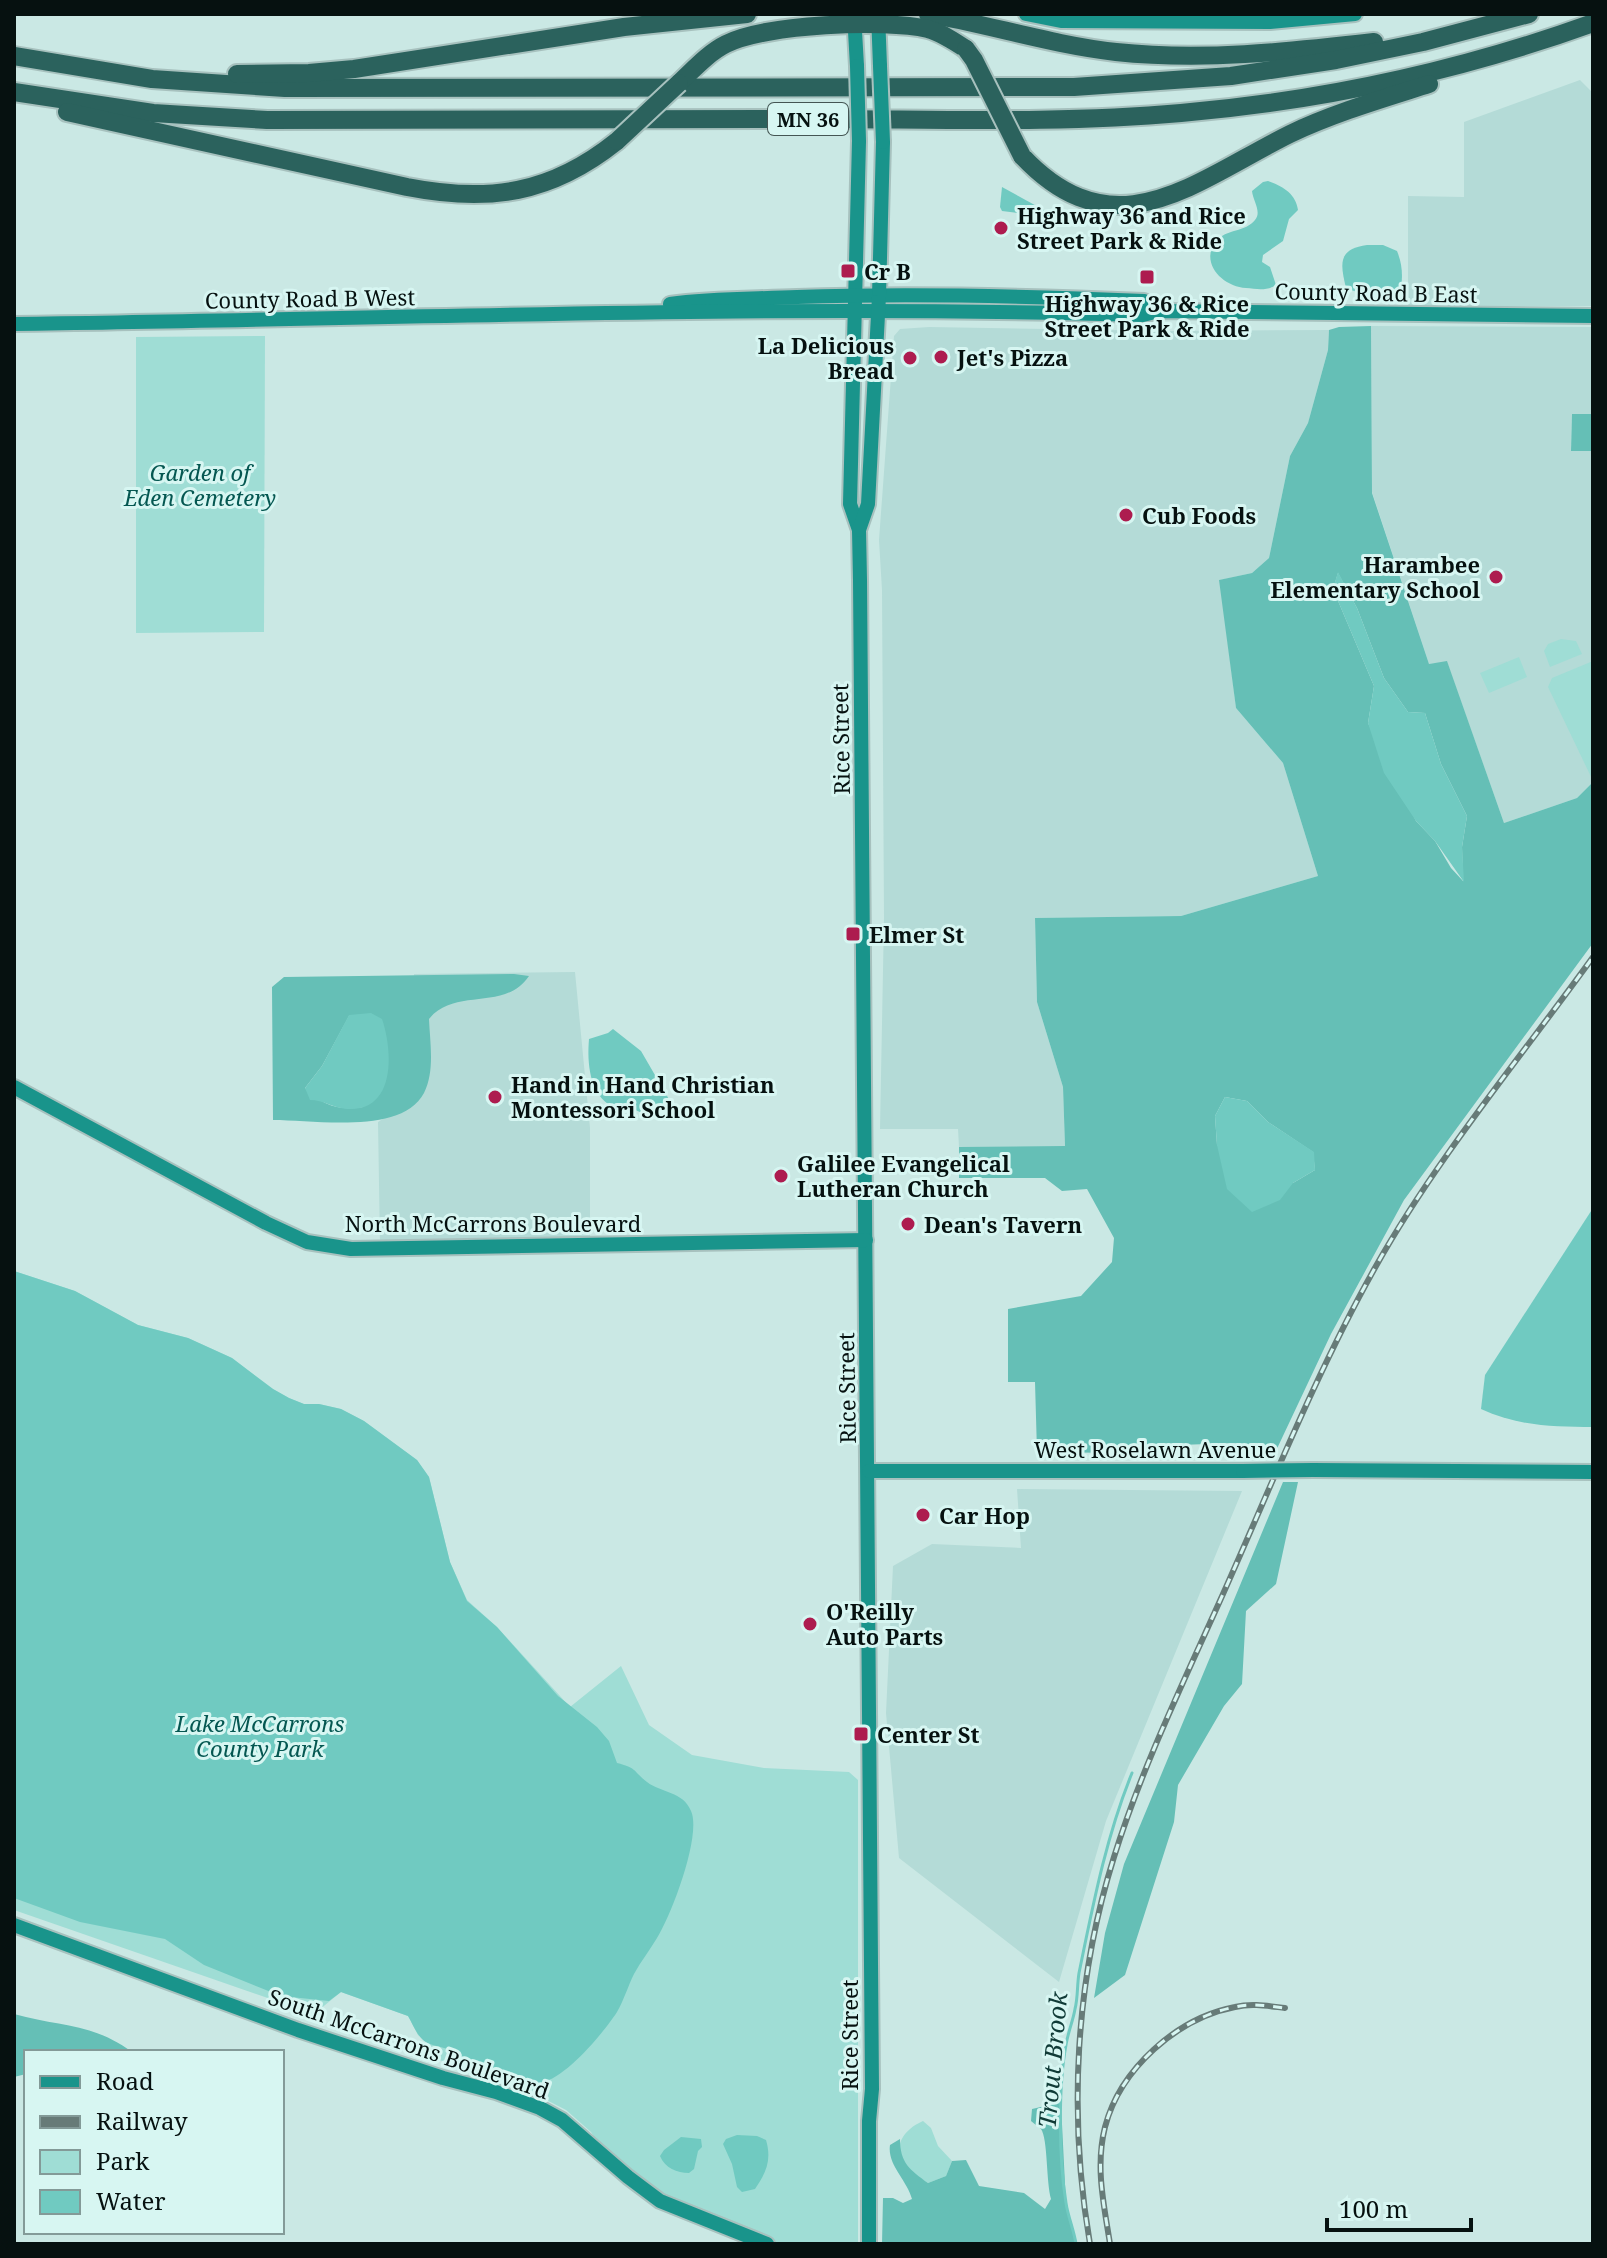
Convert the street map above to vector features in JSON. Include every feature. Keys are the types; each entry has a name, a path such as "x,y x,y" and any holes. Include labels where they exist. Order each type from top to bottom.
{"highway":[{"path":"71,67 186,73 309,73 354,69 636,25 747,14"},
{"path":"928,14 1113,52 1199,56 1327,47 1483,27"},
{"path":"954,14 988,25"},
{"name":"MN 36","path":"14,56 152,79 285,88 1074,87 1245,74 1336,60 1529,14"},
{"path":"14,99 407,187 458,195 499,193 544,184 582,166 617,141 714,51 746,37 766,33 855,19 878,19 927,29 966,49 1022,156 1054,186 1094,203 1138,204 1160,199 1196,184 1324,119 1535,51 1593,24"},
{"name":"MN 36","path":"14,92 153,113 267,120 1075,119 1207,110 1355,89 1441,70 1593,24"}],"street":[{"path":"1026,14 1061,21 1270,22 1355,14"},
{"name":"Rice Street","path":"855,19 859,141 850,504 859,530 869,1471 868,1765 872,2074 869,2244"},
{"name":"Rice Street","path":"859,530 868,504 879,296 883,142 878,19"},
{"name":"County Road B East","path":"855,303 879,296 1023,296 1144,301 1159,311"},
{"name":"County Road B West","path":"14,324 511,316 606,312 699,300 855,303 878,312"},
{"name":"County Road B East","path":"878,312 1143,315 1159,311 1593,316"},
{"name":"North McCarrons Boulevard","path":"14,1087 307,1242 351,1249 866,1240"},
{"name":"West Roselawn Avenue","path":"869,1471 1593,1472"},
{"name":"South McCarrons Boulevard","path":"14,1925 298,2030 540,2108 562,2120 660,2201 767,2244"}],"shaded area":[{"path":"1580,80 1593,93 1593,306 1408,306 1408,196 1464,197 1464,122"},
{"name":"Harambee Elementary School","path":"1371,326 1593,327 1593,414 1572,414 1571,450 1593,451 1593,782 1577,798 1504,823 1447,662 1429,664 1372,492"},
{"path":"1371,326 1372,493 1429,664 1447,661 1504,823 1577,798 1593,782 1593,943 1404,1200 1331,1334 1274,1455 1243,1455 1235,1443 1124,1447 1119,1453 1037,1452 1035,1382 1008,1382 1008,1309 1081,1296 1112,1262 1114,1238 1087,1189 1062,1191 1045,1178 959,1178 959,1147 1065,1146 1063,1087 1037,1002 1035,918 1181,916 1318,876 1283,763 1236,708 1219,580 1252,573 1269,558 1290,456 1308,423 1328,350 1329,330","holes":["1338,573 1357,608 1384,678 1408,712 1425,713 1441,764 1467,816 1462,847 1463,881 1435,841 1416,821 1368,723 1374,686 1333,589","1225,1097 1247,1101 1268,1122 1313,1152 1315,1170 1293,1183 1217,1145 1215,1116"]},
{"path":"900,329 1329,330 1328,350 1308,423 1290,456 1269,558 1252,573 1220,580 1236,708 1283,763 1318,876 1181,916 1035,918 1037,1002 1063,1087 1065,1147 959,1147 958,1129 880,1129 884,918 879,540 894,336"},
{"path":"1572,414 1593,414 1593,451 1571,451"},
{"name":"Hand in Hand Christian Montessori School","path":"575,972 590,1128 590,1238 380,1244 378,1122 397,1110 412,1083 414,974"},
{"path":"529,976 519,987 507,993 452,1004 429,1019 430,1076 424,1093 413,1106 397,1115 378,1120 333,1123 273,1120 272,987 284,977","holes":["349,1016 363,1107 331,1105 305,1088 322,1066"]},
{"path":"1283,1482 1298,1482 1276,1584 1246,1611 1242,1684 1224,1706 1178,1785 1174,1822 1125,1975 1094,1998 1105,1933 1124,1864"},
{"path":"1017,1489 1242,1491 1106,1821 1059,1982 899,1858 886,1713 893,1566 932,1544 1021,1548"},
{"path":"14,2014 89,2030 129,2050 24,2050 24,2074 14,2077"},
{"path":"1061,2104 1066,2204 1076,2244 882,2244 883,2198 893,2198 903,2203 912,2199 891,2159 890,2145 900,2139 907,2165 928,2183 946,2176 952,2161 966,2160 979,2186 1024,2193 1045,2209 1051,2199 1045,2142 1041,2129 1031,2121 1032,2109"}],"green space":[{"name":"Garden of Eden Cemetery","path":"265,336 264,632 136,633 136,337"},
{"path":"1561,639 1576,641 1582,654 1550,667 1544,651 1548,644"},
{"path":"1519,657 1527,677 1489,693 1480,673"},
{"path":"1593,661 1593,781 1548,687 1552,678"},
{"name":"Lake McCarrons County Park","path":"14,1271 75,1291 138,1325 188,1338 232,1358 289,1398 304,1404 341,1409 364,1421 417,1460 429,1477 450,1562 467,1600 497,1627 570,1707 621,1666 649,1725 692,1755 764,1768 849,1772 858,1780 858,2244 779,2244 656,2190 601,2147 591,2132 566,2110 527,2090 425,2055 429,2044 418,2035 408,2016 341,1992 314,2014 14,1910"},
{"path":"923,2121 931,2128 938,2146 952,2161 946,2176 928,2183 908,2170 899,2153 905,2134"}],"water":[{"path":"1268,181 1288,191 1295,199 1298,210 1289,219 1283,241 1263,255 1262,262 1270,267 1276,285 1262,289 1237,287 1216,272 1210,257 1211,249 1220,237 1247,227 1255,220 1257,210 1252,191"},
{"path":"1002,187 1053,215 1052,217 1002,211"},
{"path":"1367,245 1383,245 1397,251 1402,269 1401,288 1374,294 1346,288 1343,259 1351,250"},
{"path":"1338,572 1357,608 1384,678 1408,712 1425,713 1441,764 1467,816 1462,847 1464,882 1435,841 1416,821 1384,773 1368,723 1374,686 1333,589"},
{"path":"371,1013 382,1019 386,1032 389,1062 383,1090 375,1101 363,1107 347,1109 310,1100 305,1088 322,1066 349,1015"},
{"path":"613,1029 641,1051 670,1101 668,1111 649,1117 634,1110 613,1107 599,1095 589,1067 589,1039"},
{"path":"1225,1097 1247,1101 1268,1122 1314,1152 1315,1170 1293,1183 1280,1200 1252,1212 1227,1189 1217,1145 1215,1116"},
{"path":"1593,1208 1593,1427 1522,1422 1481,1409 1485,1375"},
{"name":"Lake McCarrons County Park","path":"14,1271 75,1291 138,1325 188,1338 232,1358 289,1398 304,1404 341,1409 364,1421 417,1460 429,1477 450,1562 467,1601 497,1627 558,1696 597,1727 609,1741 617,1763 631,1768 653,1786 687,1804 693,1822 689,1856 663,1927 611,2020 584,2053 562,2072 542,2082 509,2079 487,2071 451,2050 426,2042 408,2016 341,1992 329,2001 281,1996 204,1965 165,1939 80,1922 14,1898"},
{"path":"737,2135 757,2136 766,2140 768,2154 765,2172 755,2189 742,2192 737,2187 723,2144 726,2139"},
{"path":"681,2137 701,2139 702,2147 694,2169 689,2173 672,2169 660,2156"}],"waterway":[{"name":"Trout Brook","path":"1076,2244 1067,2208 1062,2166 1060,2124 1063,2062 1101,1872 1132,1773"}],"railway":[{"path":"1090,2244 1079,2147 1079,2049 1083,2000 1101,1904 1137,1790 1296,1428 1354,1306 1425,1187 1593,957"},
{"path":"1110,2244 1102,2186 1102,2142 1113,2106 1137,2066 1172,2035 1213,2013 1248,2005 1285,2008"}],"place":[{"name":"Highway 36 and Rice Street Park & Ride","path":"1001,228"},
{"name":"Cr B","path":"848,271"},
{"name":"Highway 36 & Rice Street Park & Ride","path":"1147,277"},
{"name":"Jet's Pizza","path":"941,357"},
{"name":"La Delicious Bread","path":"910,358"},
{"name":"Cub Foods","path":"1126,515"},
{"name":"Harambee Elementary School","path":"1496,577"},
{"name":"Elmer St","path":"853,934"},
{"name":"Hand in Hand Christian Montessori School","path":"495,1097"},
{"name":"Galilee Evangelical Lutheran Church","path":"781,1176"},
{"name":"Dean's Tavern","path":"908,1224"},
{"name":"Car Hop","path":"923,1515"},
{"name":"O'Reilly Auto Parts","path":"810,1624"},
{"name":"Center St","path":"861,1734"}]}
